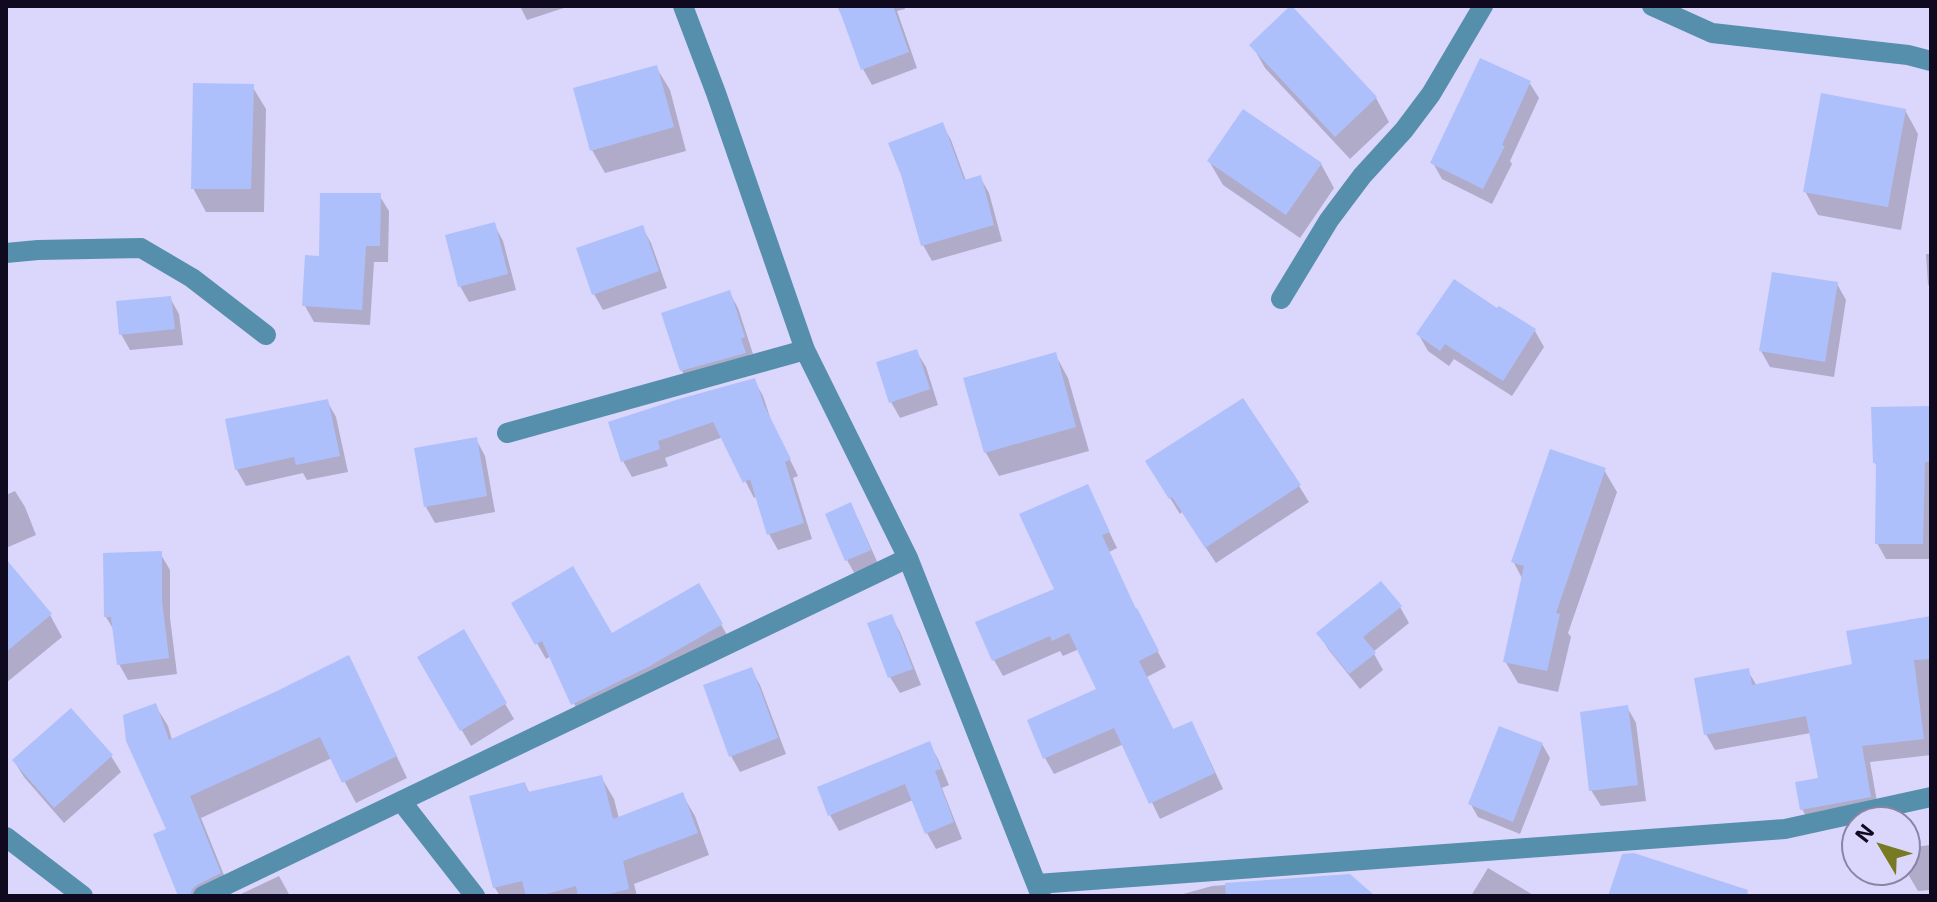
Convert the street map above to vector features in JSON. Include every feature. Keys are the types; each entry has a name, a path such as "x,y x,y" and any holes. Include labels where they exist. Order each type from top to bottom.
{"street":[{"path":"683,6 805,350 908,558 1039,890 1785,829 1931,797"},
{"path":"1281,299 1329,220 1431,94 1483,6"},
{"path":"1652,6 1712,33 1908,55 1931,61"},
{"path":"6,253 141,248 192,278 266,335"},
{"path":"507,433 805,350"},
{"path":"203,896 908,558"},
{"path":"401,801 475,896"},
{"path":"6,837 83,896"}],"building":[{"path":"838,6 893,6 909,52 861,70"},
{"path":"1290,6 1377,97 1335,137 1249,45"},
{"path":"1480,58 1531,81 1502,145 1505,146 1483,189 1430,163"},
{"path":"657,65 674,127 590,151 573,88"},
{"path":"193,83 254,84 251,189 191,189"},
{"path":"1821,93 1906,109 1888,207 1803,192"},
{"path":"1243,109 1322,163 1286,215 1207,161"},
{"path":"943,122 964,180 981,175 994,225 921,246 901,175 888,143"},
{"path":"320,193 381,193 380,246 366,246 362,310 302,306 305,255 319,256"},
{"path":"495,222 508,274 458,287 445,235"},
{"path":"643,225 659,271 592,295 576,248"},
{"path":"1772,272 1838,282 1825,362 1759,351"},
{"path":"1454,279 1536,329 1503,381 1445,344 1440,351 1416,334"},
{"path":"730,290 745,337 741,339 746,353 680,371 661,313"},
{"path":"171,296 175,329 119,335 116,301"},
{"path":"917,349 930,389 889,403 876,362"},
{"path":"1056,352 1076,427 984,453 963,378"},
{"path":"755,378 764,405 791,459 785,462 804,523 767,535 750,479 743,483 713,422 658,441 660,449 621,462 608,422"},
{"path":"1243,398 1301,485 1205,548 1145,461"},
{"path":"328,399 340,456 296,465 294,457 235,470 225,419"},
{"path":"1930,406 1931,462 1925,462 1923,544 1875,544 1876,463 1873,463 1871,407"},
{"path":"477,437 487,496 424,507 414,448"},
{"path":"1550,449 1606,468 1556,613 1560,614 1547,671 1503,662 1524,566 1511,562"},
{"path":"1088,484 1110,532 1102,535 1159,651 1139,661 1173,729 1192,721 1215,773 1149,804 1114,728 1043,759 1027,720 1096,689 1069,633 1052,641 1050,636 992,661 975,622 1054,589 1019,514"},
{"path":"851,502 871,550 845,561 825,514"},
{"path":"162,551 162,601 169,658 117,665 111,617 104,617 103,553"},
{"path":"6,559 52,614 6,652"},
{"path":"573,566 612,633 699,583 723,624 648,667 571,705 542,641 535,645 511,603"},
{"path":"1381,581 1402,606 1363,637 1376,653 1349,674 1316,633"},
{"path":"892,614 913,669 888,678 867,623"},
{"path":"1931,616 1931,659 1914,660 1924,739 1862,746 1871,797 1800,810 1795,782 1818,778 1806,716 1704,735 1694,678 1749,668 1752,685 1852,664 1846,631"},
{"path":"464,629 507,703 460,731 417,657"},
{"path":"349,655 397,756 342,783 320,737 190,796 221,873 197,885 190,896 178,896 153,834 166,829 126,741 123,715 156,703 169,740"},
{"path":"752,667 778,738 729,757 703,685"},
{"path":"1628,705 1638,785 1589,791 1580,712"},
{"path":"71,708 113,755 54,808 12,760"},
{"path":"1499,726 1543,743 1513,822 1468,804"},
{"path":"930,741 941,769 935,771 954,822 925,834 905,784 828,816 817,787"},
{"path":"602,775 613,819 683,792 698,833 623,861 629,889 601,896 578,896 576,886 539,896 526,896 522,881 493,888 469,796 525,782 528,792"},
{"path":"1634,853 1748,890 1747,896 1608,896 1622,854"},
{"path":"1350,874 1375,896 1226,896 1225,883"}]}
